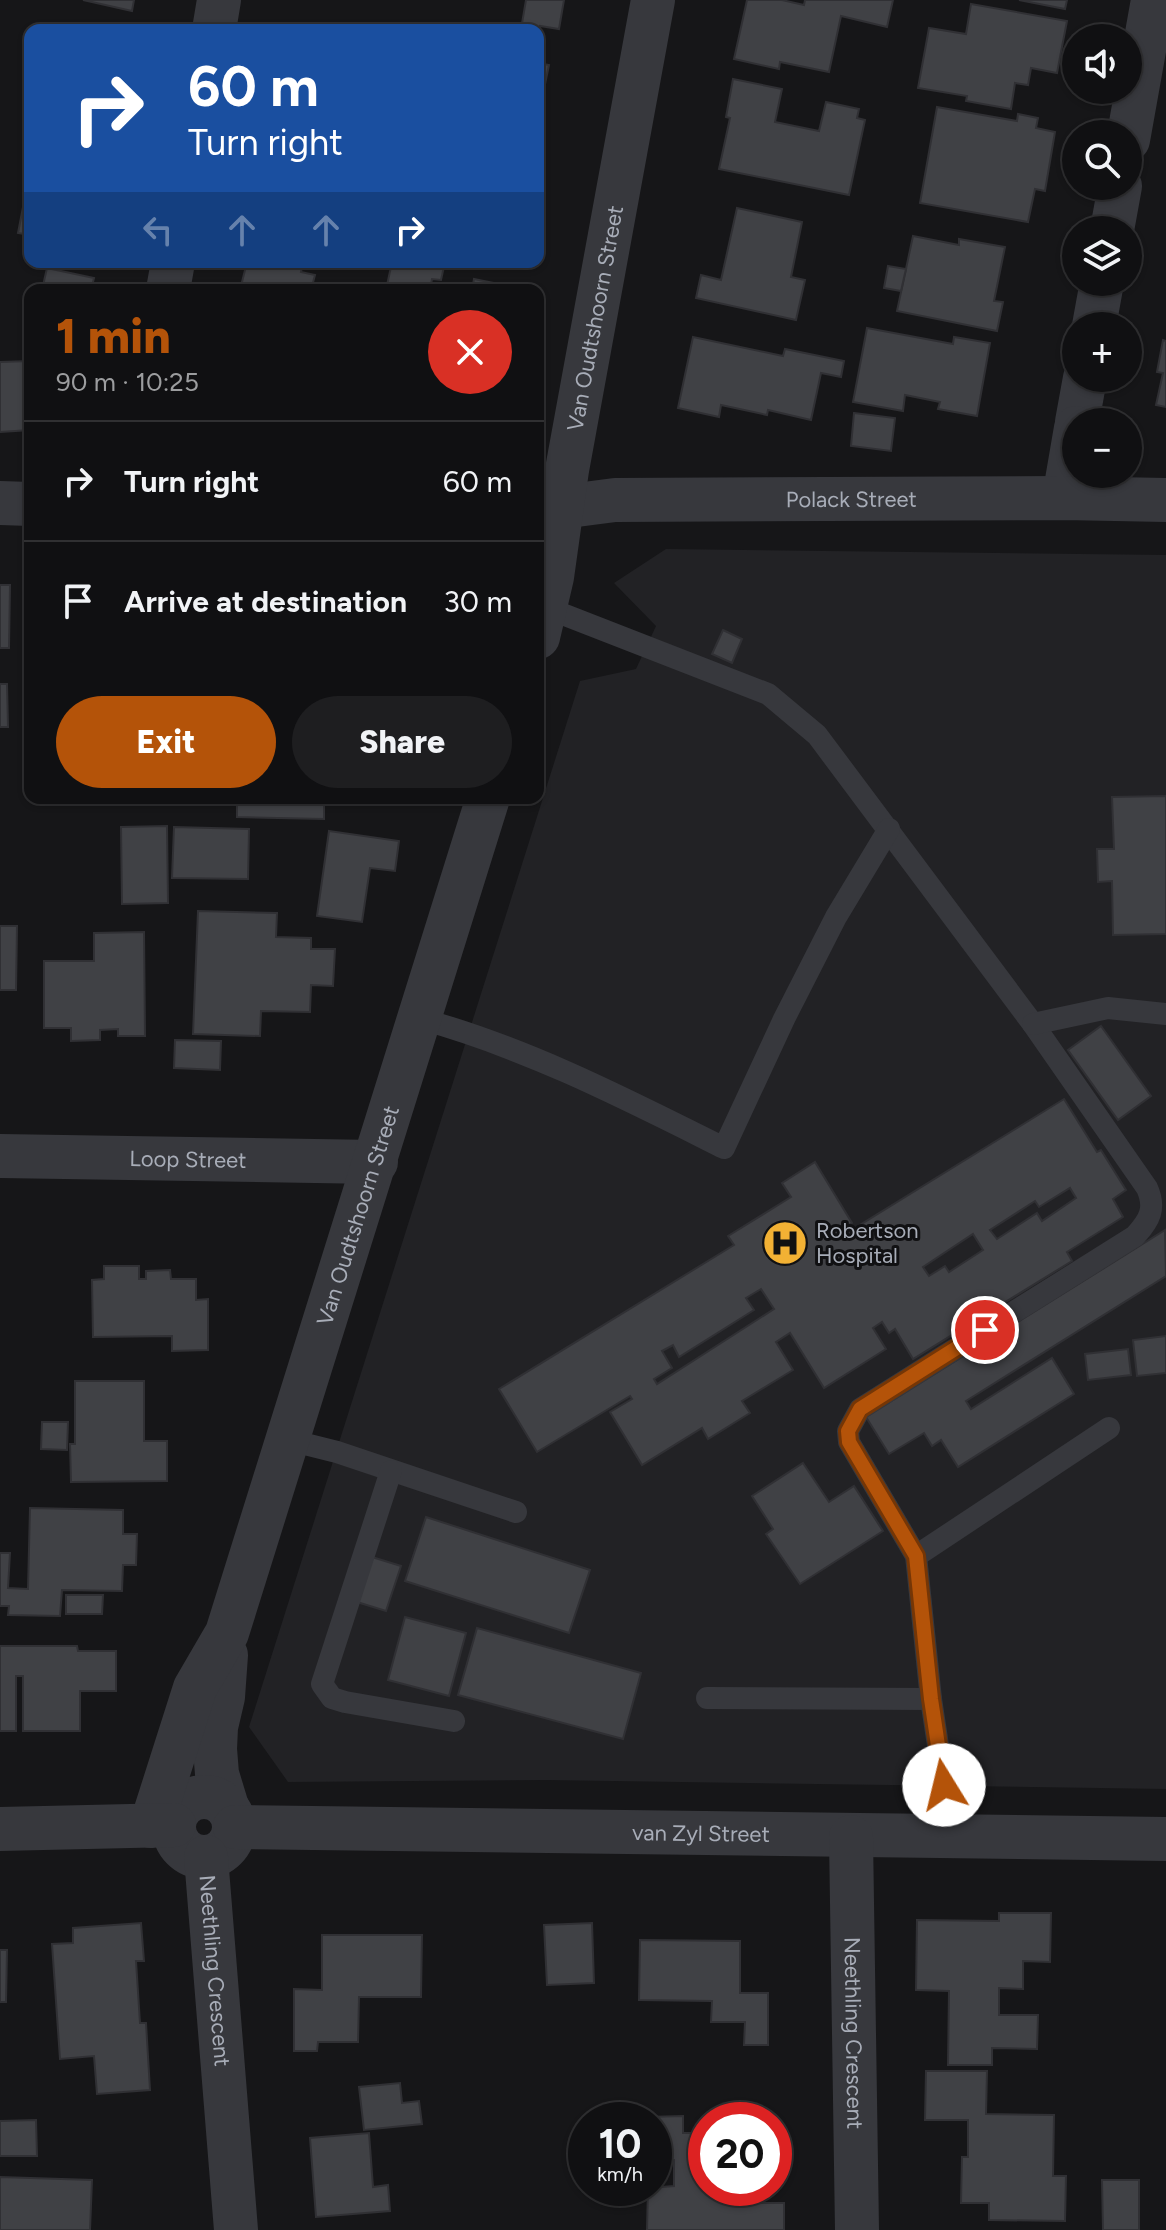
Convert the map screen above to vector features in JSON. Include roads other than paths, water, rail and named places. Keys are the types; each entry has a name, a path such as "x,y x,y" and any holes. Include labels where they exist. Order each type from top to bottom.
{"street":[{"path":"215,24 219,0"},
{"name":"Van Oudtshoorn Street","path":"544,594 550,508 653,0"},
{"path":"1132,120 1153,0"},
{"path":"1064,498 1066,488"},
{"name":"Polack Street","path":"550,508 615,500 1166,500"},
{"path":"0,503 24,504"},
{"name":"Van Oudtshoorn Street","path":"162,1826 195,1688 227,1633 486,804"},
{"name":"Loop Street","path":"0,1156 376,1162"},
{"name":"Van Oudtshoorn Street","path":"222,1830 215,1749 223,1697 227,1633"},
{"path":"0,1829 162,1826 175,1835 181,1847 192,1855 222,1830"},
{"name":"van Zyl Street","path":"222,1830 1166,1839"},
{"name":"Neethling Crescent","path":"222,1830 236,2230"},
{"name":"Neethling Crescent","path":"851,1837 857,2230"}],"lane":[{"path":"544,623 768,694 817,735 1033,1024 1152,1199 1147,1223 1135,1236 860,1409 848,1431 849,1442 916,1556 931,1699 944,1785 956,1837"},
{"path":"421,1019 470,1033 608,1090 724,1148 816,955 889,829"},
{"path":"1033,1024 1108,1008 1166,1014"},
{"path":"916,1556 1109,1428"},
{"path":"289,1440 516,1512"},
{"path":"391,1471 322,1684 332,1698 345,1702 454,1721"},
{"path":"707,1698 931,1699"}],"place":[{"name":"Robertson Hospital","path":"785,1243"}]}
